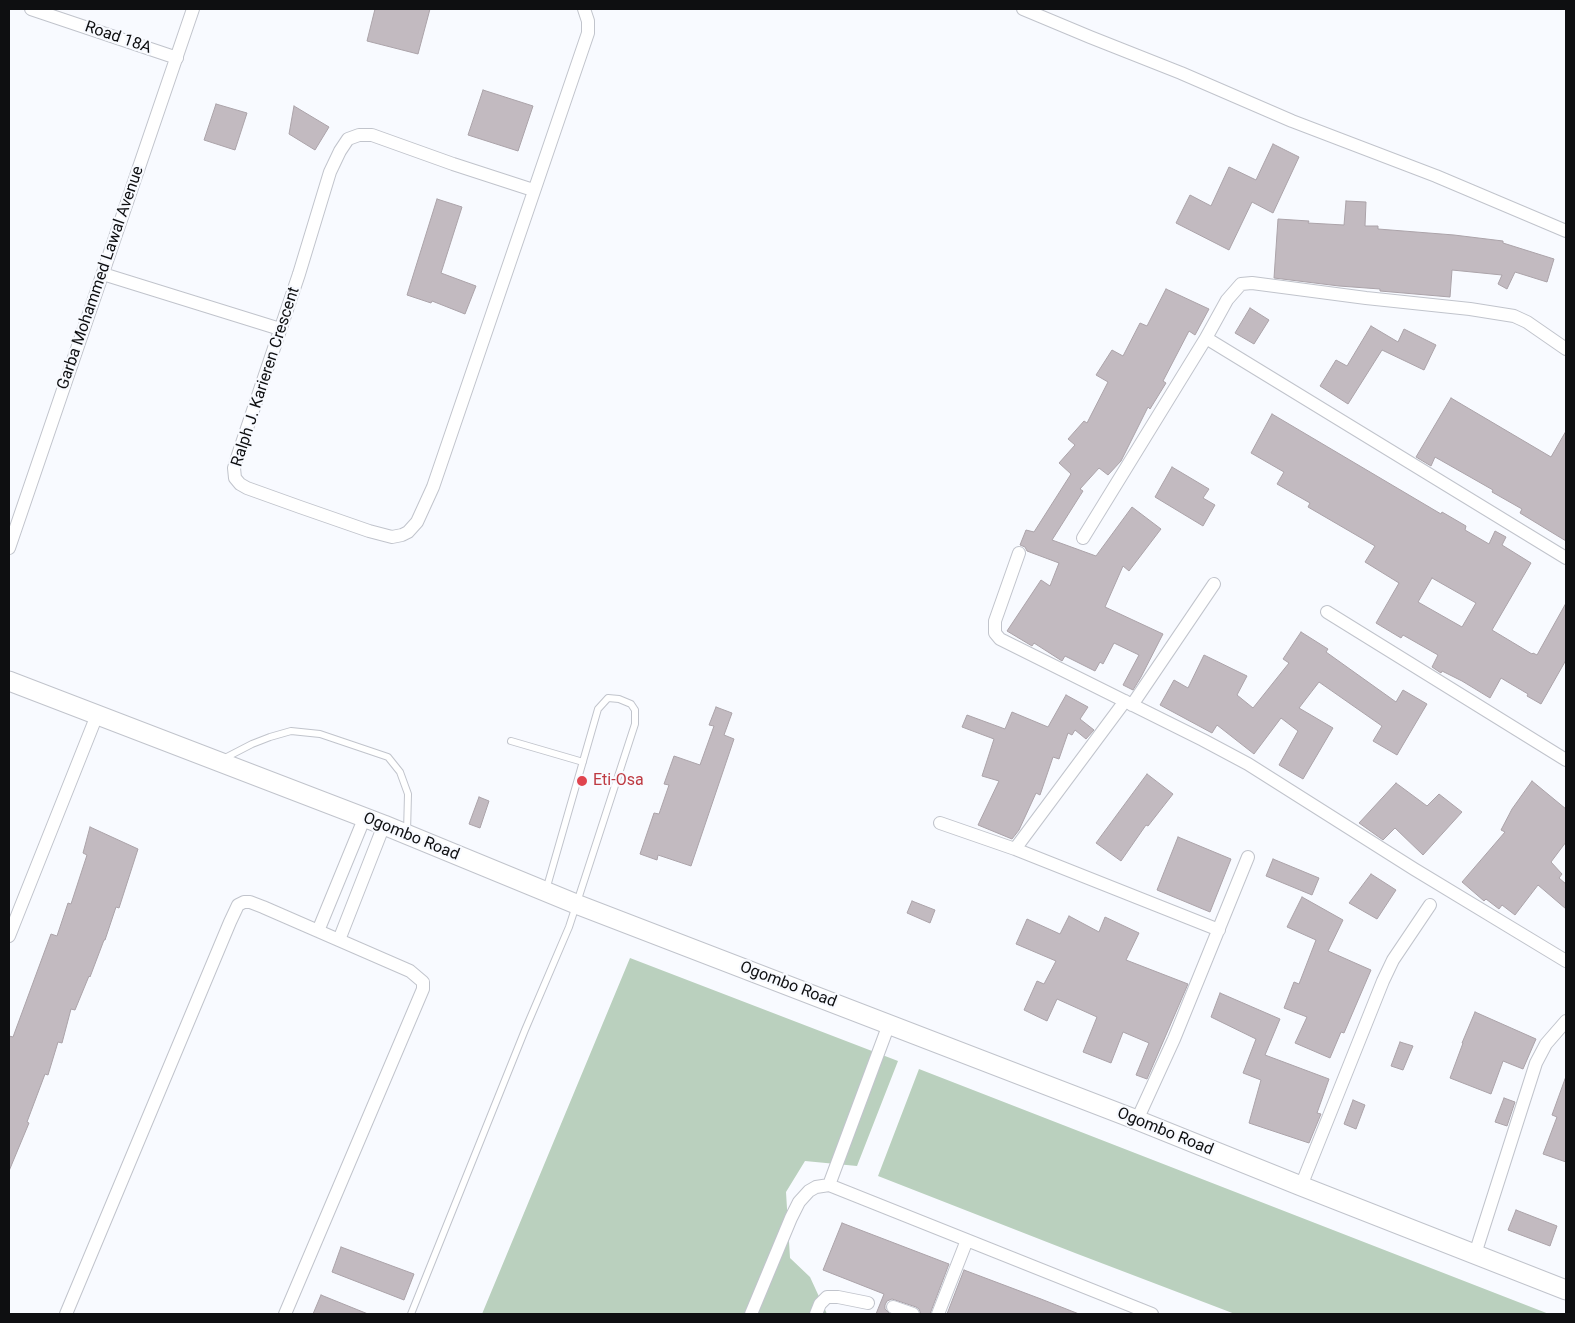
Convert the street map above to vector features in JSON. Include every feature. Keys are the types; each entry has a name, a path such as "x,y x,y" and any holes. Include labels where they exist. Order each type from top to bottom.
{"main road":[{"name":"Ogombo Road","path":"9,681 384,826 545,892 1137,1120 1566,1290"}],"street":[{"name":"Road 18A","path":"31,9 177,58"},
{"name":"Garba Mohammed Lawal Avenue","path":"9,548 194,9"},
{"name":"Ralph J. Karieren Crescent","path":"533,190 372,135 359,135 348,140 340,151 330,172 262,388 238,455 234,468 235,478 247,488 369,531 392,536 402,535 408,532 417,522 433,487 588,32 588,21 584,9"},
{"path":"1023,9 1090,38 1182,73 1292,121 1436,176 1566,231"},
{"path":"103,274 280,330"},
{"path":"1083,538 1234,290 1241,284 1252,283 1514,316 1566,349"},
{"path":"1206,338 1566,558"},
{"path":"1019,553 995,621 994,628 997,637 1248,764 1566,962"},
{"path":"1015,849 1129,703 1214,584"},
{"path":"1327,612 1566,760"},
{"path":"9,936 97,715"},
{"path":"318,931 364,819"},
{"path":"940,822 1015,849 1219,930"},
{"path":"339,940 384,826"},
{"path":"1137,1120 1174,1040 1248,857"},
{"path":"66,1314 238,905 244,902 250,902 339,940 410,972 423,982 423,989 285,1314"},
{"path":"1301,1186 1383,981 1393,960 1430,905"},
{"path":"1474,1254 1536,1063 1546,1044 1566,1021"},
{"path":"829,1185 889,1024"},
{"path":"751,1314 799,1202 809,1191 816,1187 829,1185 1152,1314"},
{"path":"938,1314 967,1240"},
{"path":"816,1314 820,1304 827,1297 838,1297 868,1303"},
{"path":"893,1307 913,1314"}],"lane":[{"path":"411,1314 569,927 635,724 635,710 631,704 619,699 608,698 598,709 545,892"},
{"path":"217,762 252,744 291,732 320,734 388,757 400,772 408,794 406,835"},
{"path":"511,741 583,762"}],"green space":[{"path":"630,958 898,1061 857,1166 805,1161 786,1192 790,1258 810,1277 827,1314 482,1314"},
{"path":"919,1069 1549,1314 1235,1314 1075,1253 878,1176"}],"building":[{"path":"375,9 430,9 418,54 367,41"},
{"path":"483,90 533,106 518,151 468,135"},
{"path":"216,104 247,113 235,150 204,140"},
{"path":"294,106 329,127 315,150 289,134"},
{"path":"1273,144 1299,157 1273,213 1252,202 1229,250 1176,223 1190,195 1211,206 1229,167 1256,180"},
{"path":"437,199 462,207 441,273 476,286 465,314 432,301 431,303 407,295"},
{"path":"1346,201 1366,202 1365,226 1378,226 1378,229 1503,241 1503,243 1554,259 1547,282 1515,272 1507,289 1498,284 1502,275 1452,270 1450,297 1380,291 1380,289 1274,278 1278,219 1344,225"},
{"path":"1166,289 1209,309 1195,335 1189,331 1163,381 1166,383 1150,409 1148,407 1121,461 1108,475 1099,468 1080,489 1083,491 1052,540 1096,556 1132,507 1161,529 1129,571 1123,566 1105,607 1163,634 1133,690 1123,685 1139,655 1114,643 1103,664 1100,662 1095,671 1065,656 1062,661 1034,643 1032,646 1007,631 1041,580 1050,586 1059,563 1027,551 1025,547 1020,545 1026,530 1034,532 1071,474 1059,463 1075,445 1068,439 1084,421 1087,423 1108,382 1096,375 1112,350 1123,356 1140,323 1147,326"},
{"path":"1250,308 1269,320 1254,344 1235,333"},
{"path":"1371,326 1398,342 1404,329 1436,345 1424,370 1382,350 1348,404 1320,386 1336,360 1347,366"},
{"path":"1451,398 1551,457 1566,431 1566,541 1520,513 1522,509 1492,492 1493,490 1435,457 1431,466 1416,457"},
{"path":"1272,414 1441,514 1442,512 1466,526 1465,530 1489,544 1495,531 1506,537 1502,545 1531,563 1492,630 1532,654 1537,655 1566,603 1566,660 1541,704 1501,678 1490,698 1462,681 1442,671 1441,673 1432,667 1438,655 1403,635 1401,638 1376,623 1399,583 1365,562 1375,546 1308,507 1310,503 1277,484 1284,472 1251,453","holes":["1432,578 1476,603 1462,627 1418,602"]},
{"path":"1172,467 1209,489 1203,498 1215,505 1203,526 1155,497"},
{"path":"1301,632 1328,649 1326,652 1396,702 1403,690 1427,704 1397,755 1373,741 1382,726 1319,682 1299,708 1333,728 1303,779 1279,765 1298,731 1281,718 1254,754 1217,725 1212,733 1160,705 1174,680 1188,688 1204,655 1247,676 1237,695 1253,708 1289,663 1283,659"},
{"path":"1066,695 1088,707 1080,719 1094,730 1086,739 1075,730 1072,735 1068,733 1059,759 1053,757 1040,795 1036,793 1019,830 1012,839 978,825 999,781 982,776 994,739 962,727 967,715 1005,729 1012,712 1048,727"},
{"path":"716,707 732,713 724,735 734,739 691,866 658,855 657,860 640,854 654,813 659,814 669,785 664,784 674,756 700,765 714,726 709,725"},
{"path":"1147,774 1173,794 1148,826 1146,825 1121,861 1096,843"},
{"path":"1532,781 1566,809 1566,842 1551,862 1562,874 1559,878 1566,884 1566,909 1538,885 1515,915 1502,905 1499,909 1486,899 1484,901 1462,882 1505,832 1501,830 1512,809"},
{"path":"1396,783 1427,806 1439,794 1462,812 1423,855 1395,828 1383,840 1359,823"},
{"path":"479,797 489,801 480,828 469,824"},
{"path":"90,827 138,849 119,908 116,907 105,940 75,1010 71,1009 62,1043 58,1042 48,1075 45,1074 27,1122 29,1123 9,1171 9,1036 13,1037 51,934 57,936 68,903 71,904 87,855 83,853"},
{"path":"1178,837 1231,859 1210,912 1157,890"},
{"path":"1273,859 1319,878 1312,895 1266,876"},
{"path":"1371,874 1396,890 1377,919 1349,903"},
{"path":"1302,897 1343,920 1328,951 1371,970 1344,1033 1341,1032 1330,1058 1295,1043 1307,1017 1284,1008 1294,982 1299,984 1316,940 1287,927"},
{"path":"912,901 935,910 930,923 907,913"},
{"path":"1069,916 1099,932 1105,917 1139,933 1126,960 1188,984 1147,1079 1136,1075 1149,1043 1123,1032 1111,1063 1083,1052 1097,1017 1057,999 1047,1021 1024,1010 1037,981 1044,984 1056,961 1016,944 1027,919 1060,934"},
{"path":"1220,993 1280,1019 1265,1055 1329,1079 1317,1113 1321,1114 1309,1143 1249,1123 1261,1080 1243,1073 1256,1039 1211,1017"},
{"path":"1475,1012 1536,1039 1523,1069 1503,1061 1491,1094 1450,1078"},
{"path":"1400,1042 1413,1046 1403,1070 1391,1066"},
{"path":"1565,1079 1566,1162 1543,1154 1557,1117 1552,1115"},
{"path":"1504,1098 1515,1102 1507,1126 1495,1122"},
{"path":"1353,1100 1365,1105 1356,1129 1344,1124"},
{"path":"1516,1210 1557,1226 1550,1246 1508,1230"},
{"path":"842,1223 949,1264 930,1314 921,1314 916,1307 892,1299 887,1301 885,1305 885,1309 890,1314 876,1314 884,1294 823,1270"},
{"path":"341,1247 414,1274 404,1300 332,1272"},
{"path":"964,1270 1041,1299 1079,1314 947,1314"},
{"path":"321,1295 368,1314 313,1314"}],"place":[{"name":"Eti-Osa","path":"582,781"}]}
